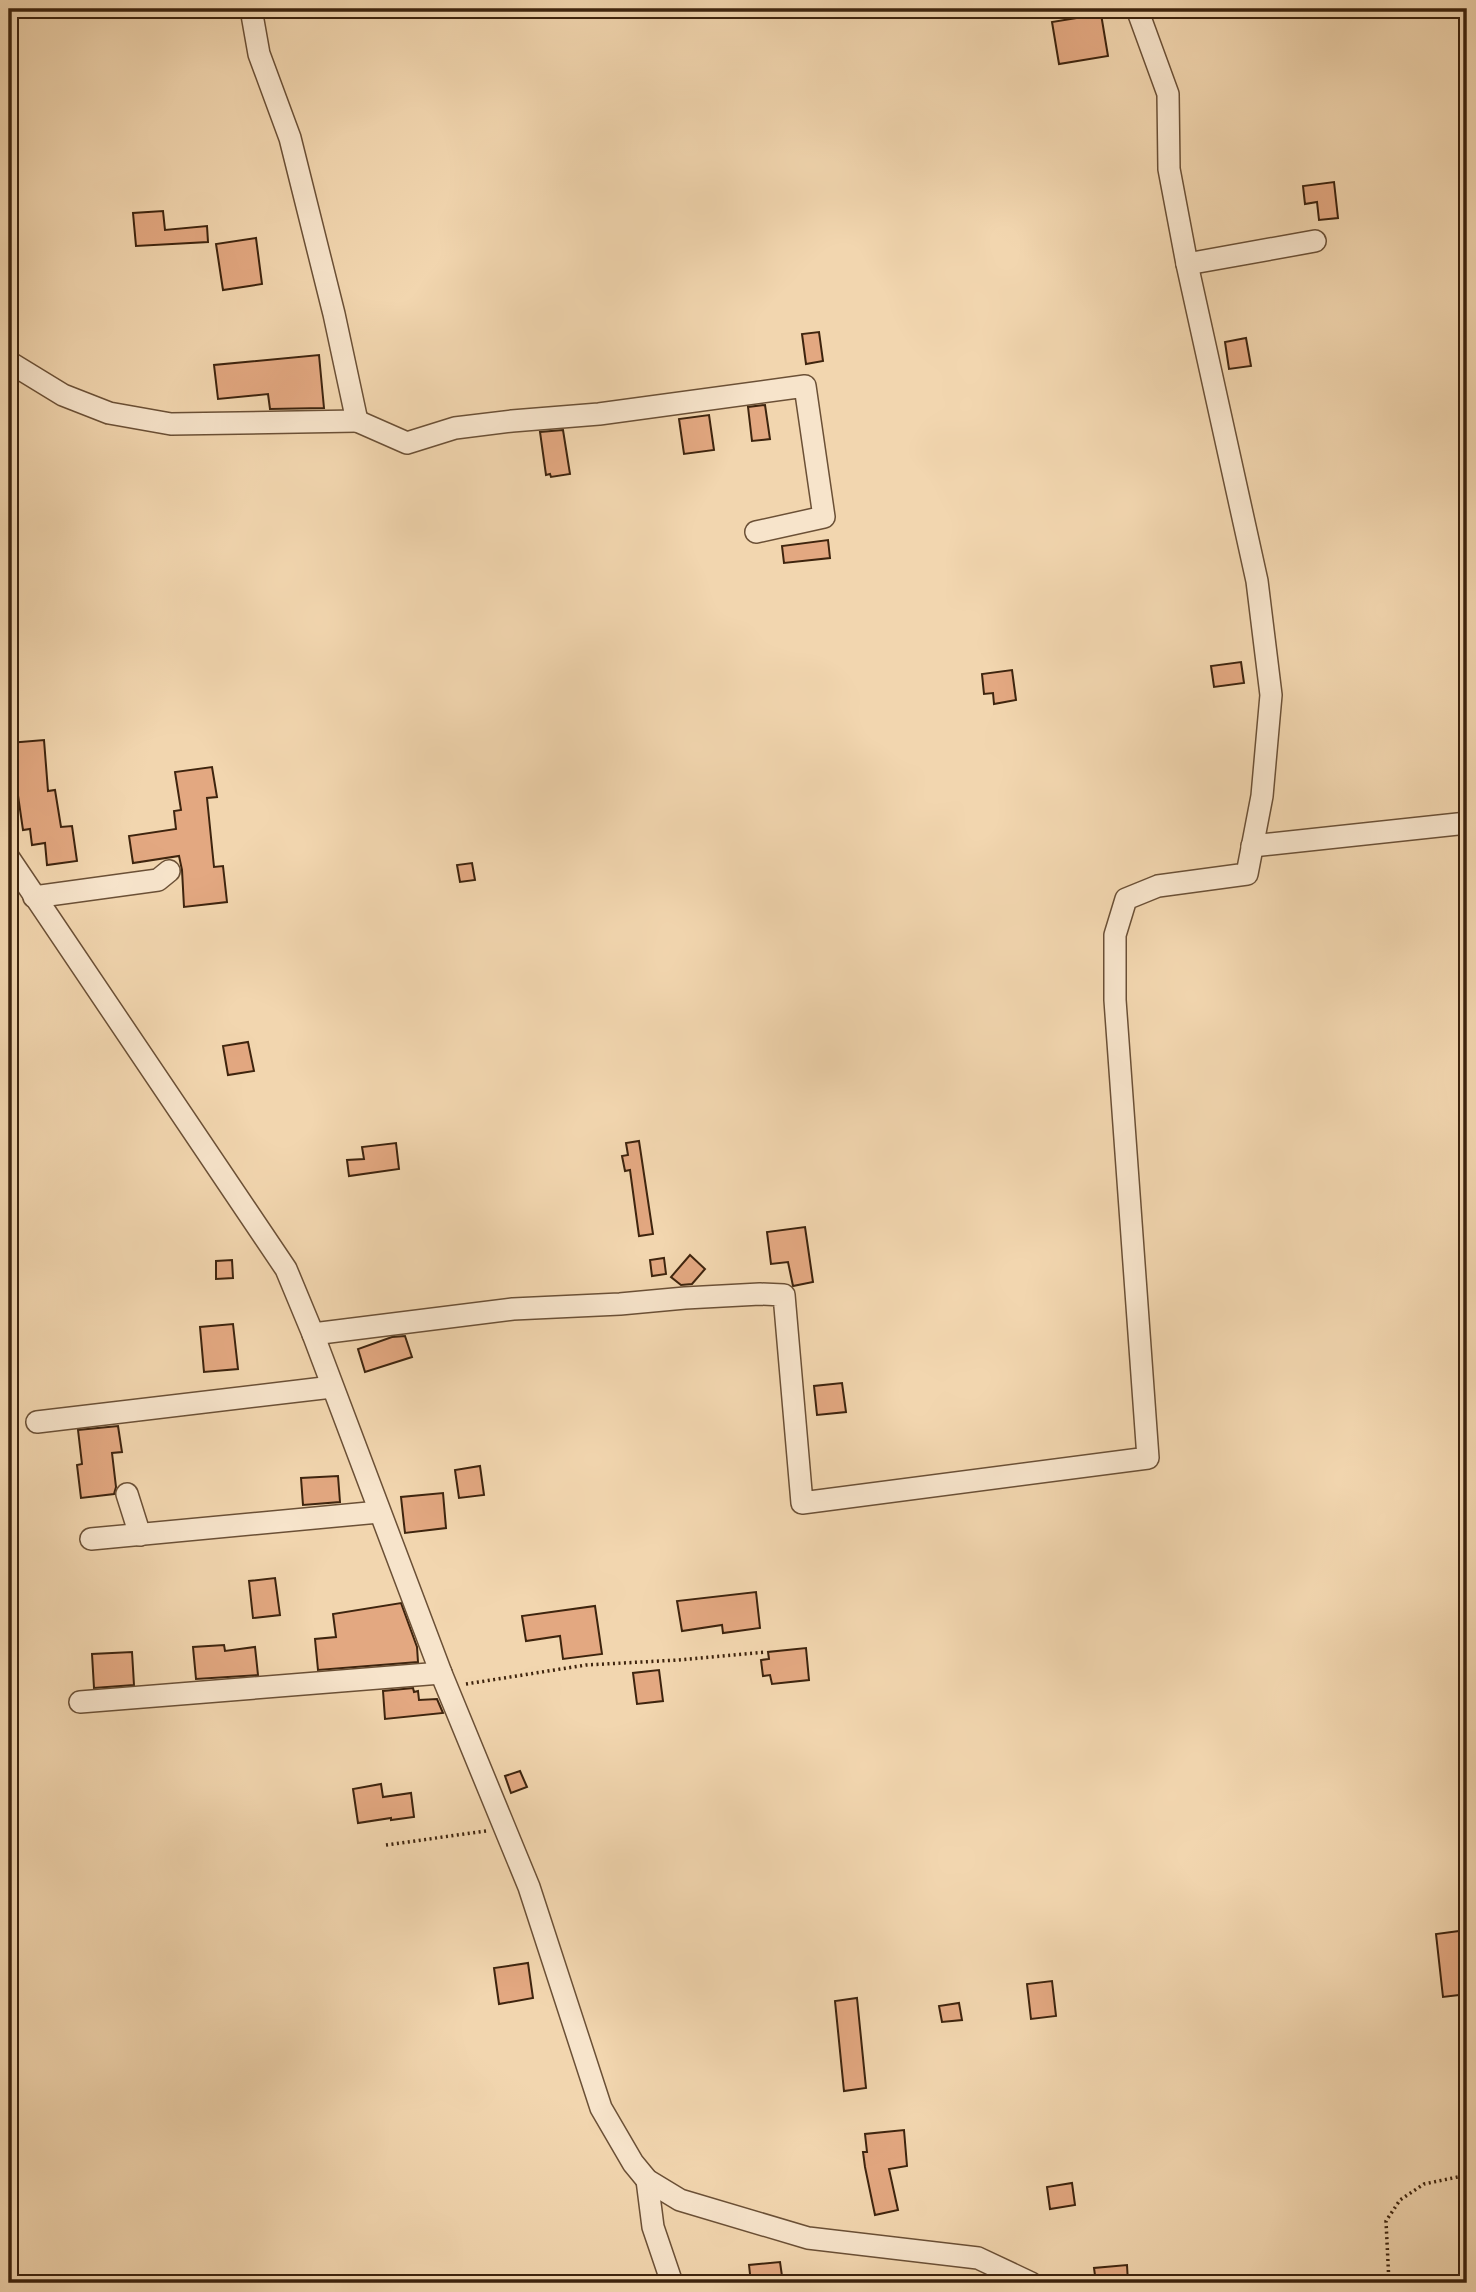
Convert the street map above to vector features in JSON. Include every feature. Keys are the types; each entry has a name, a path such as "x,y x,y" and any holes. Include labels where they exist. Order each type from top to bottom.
{"street":[{"path":"251,9 259,54 290,138 334,314 357,421"},
{"path":"313,1334 513,1309 760,1294 784,1295 803,1503 1148,1458 1117,1044 1115,935 1126,899 1158,886 1208,877 1247,874 1262,796 1271,695 1257,581 1187,264 1169,169 1168,94 1137,9"},
{"path":"1187,264 1315,241"},
{"path":"9,362 63,395 109,413 170,424 357,421 407,443 455,428 598,414 805,386 824,517 756,532"},
{"path":"1252,846 1467,823"},
{"path":"9,858 286,1269 444,1680 529,1887 601,2108 633,2163 647,2180 680,2200 808,2238 978,2258 1031,2283"},
{"path":"34,897 158,880 169,871"},
{"path":"37,1422 332,1387"},
{"path":"127,1494 140,1535"},
{"path":"91,1539 379,1511"},
{"path":"80,1702 444,1680"},
{"path":"647,2180 653,2227 672,2283"}],"path":[{"path":"444,1680 586,1665 766,1652"},
{"path":"386,1845 505,1829"},
{"path":"1389,2283 1386,2221 1400,2200 1424,2184 1467,2175"}],"building":[{"path":"1101,14 1108,56 1059,64 1052,22"},
{"path":"1334,182 1338,218 1319,220 1317,202 1305,204 1303,186"},
{"path":"163,211 165,230 207,226 208,242 136,246 133,213"},
{"path":"256,238 262,284 223,290 216,244"},
{"path":"819,332 823,361 806,364 802,334"},
{"path":"1246,338 1251,366 1229,369 1225,342"},
{"path":"319,355 324,408 270,409 268,394 218,399 214,365"},
{"path":"765,405 770,439 752,441 748,407"},
{"path":"709,415 714,450 684,454 679,419"},
{"path":"563,430 570,474 551,477 550,474 546,475 540,432"},
{"path":"828,540 830,558 784,563 782,546"},
{"path":"1241,662 1244,683 1214,687 1211,666"},
{"path":"1012,670 1016,700 994,704 993,693 984,694 982,674"},
{"path":"44,740 48,791 55,790 61,827 72,826 77,861 47,865 45,843 32,845 30,829 23,830 15,775 9,776 9,743"},
{"path":"212,767 217,797 207,798 214,867 223,866 227,902 184,907 179,856 133,863 129,836 176,829 174,811 181,810 175,772"},
{"path":"472,863 475,880 460,882 457,865"},
{"path":"248,1042 254,1071 228,1075 223,1046"},
{"path":"639,1141 653,1234 639,1236 630,1170 625,1171 622,1156 628,1155 626,1143"},
{"path":"396,1143 399,1169 349,1176 347,1160 364,1159 362,1147"},
{"path":"805,1227 813,1282 793,1286 788,1262 771,1264 767,1232"},
{"path":"690,1255 705,1269 692,1284 681,1285 671,1277"},
{"path":"664,1258 666,1274 652,1276 650,1260"},
{"path":"232,1260 233,1278 216,1279 216,1261"},
{"path":"233,1324 238,1369 204,1372 200,1327"},
{"path":"405,1336 412,1357 365,1372 358,1349 392,1337"},
{"path":"842,1383 846,1412 817,1415 814,1386"},
{"path":"118,1426 122,1452 112,1453 116,1487 114,1494 81,1498 77,1465 82,1464 78,1430"},
{"path":"480,1466 484,1495 459,1498 455,1470"},
{"path":"338,1476 340,1502 303,1505 301,1478"},
{"path":"443,1493 446,1528 405,1533 401,1497"},
{"path":"275,1578 280,1615 253,1618 249,1581"},
{"path":"756,1592 760,1628 723,1633 722,1625 682,1631 677,1601"},
{"path":"401,1603 417,1647 418,1662 318,1670 315,1639 336,1637 333,1614"},
{"path":"595,1606 602,1654 563,1659 560,1636 526,1641 522,1616"},
{"path":"224,1645 225,1651 255,1647 258,1675 196,1679 193,1647"},
{"path":"806,1648 809,1680 772,1684 770,1675 763,1676 761,1660 769,1659 768,1652"},
{"path":"132,1652 134,1685 94,1688 92,1654"},
{"path":"659,1670 663,1701 637,1704 633,1673"},
{"path":"413,1688 414,1692 418,1691 419,1700 437,1699 443,1713 385,1719 383,1691"},
{"path":"520,1771 527,1787 511,1793 505,1776"},
{"path":"381,1784 383,1797 411,1793 414,1817 358,1823 353,1789"},
{"path":"1467,1930 1467,1994 1443,1997 1436,1934"},
{"path":"528,1963 533,1998 499,2004 494,1968"},
{"path":"1052,1981 1056,2016 1031,2019 1027,1984"},
{"path":"857,1998 866,2088 844,2091 835,2001"},
{"path":"959,2003 962,2020 942,2022 939,2006"},
{"path":"904,2130 907,2166 889,2169 898,2210 875,2215 863,2152 867,2152 865,2134"},
{"path":"1072,2183 1075,2205 1050,2209 1047,2187"},
{"path":"780,2262 783,2283 751,2283 749,2265"},
{"path":"1127,2265 1128,2283 1096,2283 1094,2268"}]}
